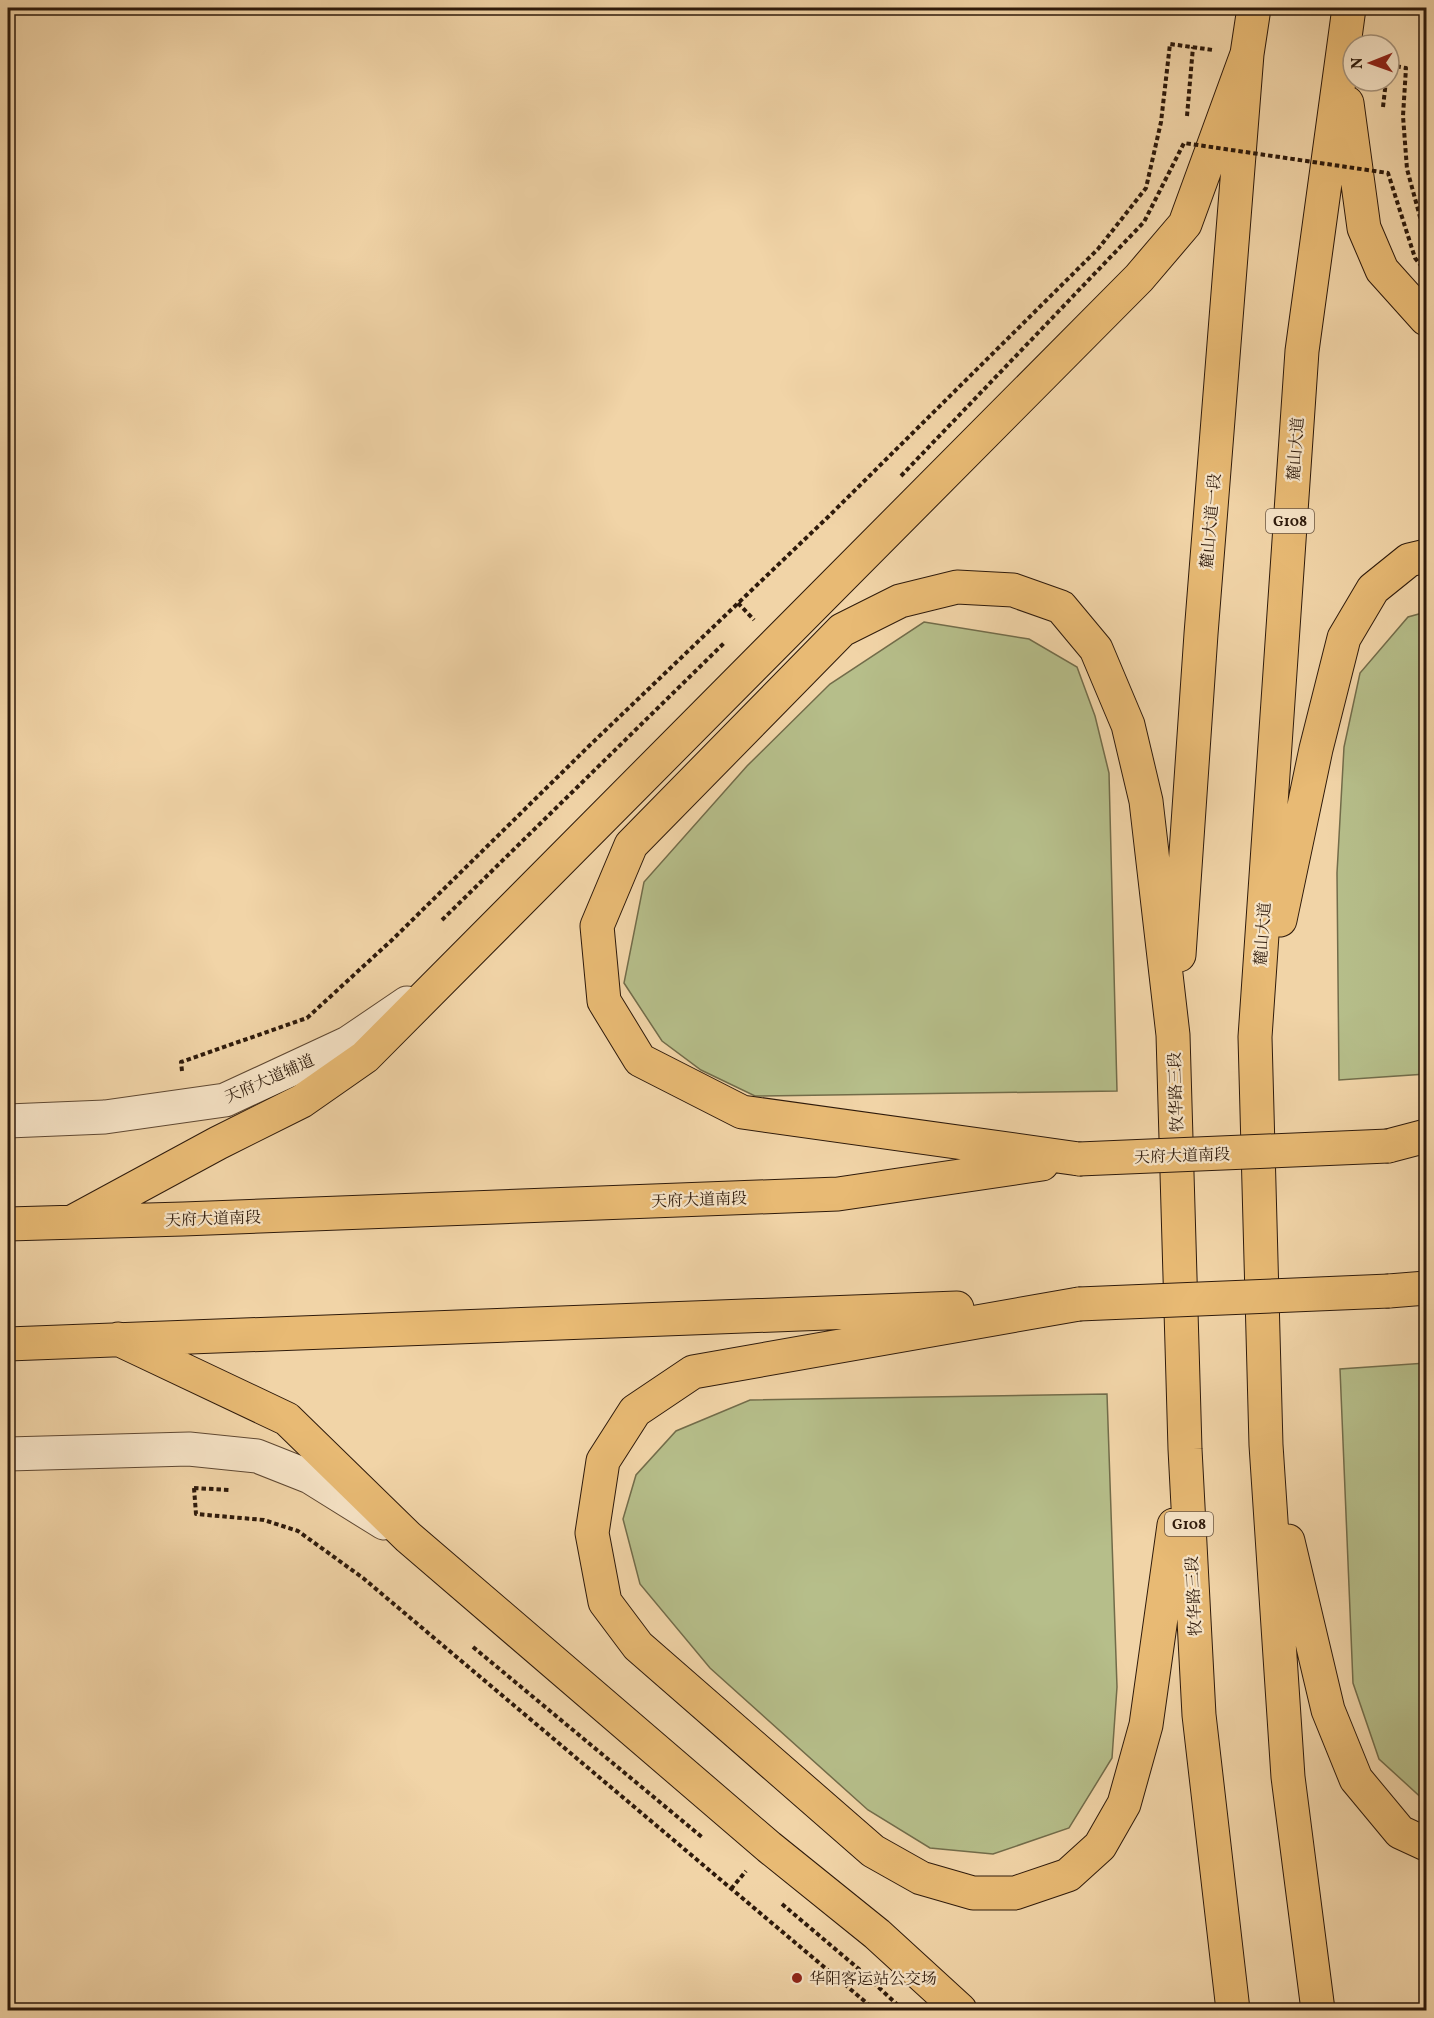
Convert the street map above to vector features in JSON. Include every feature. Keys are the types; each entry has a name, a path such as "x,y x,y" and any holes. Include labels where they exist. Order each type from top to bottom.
{"highway":[{"name":"麓山大道一段","path":"1173,1035 1201,634 1247,54 1254,8"},
{"name":"麓山大道","path":"1346,33 1349,8"},
{"path":"74,1221 218,1143 302,1101 365,1058 1139,278 1185,224 1247,54"},
{"name":"麓山大道","path":"1255,1036 1302,351 1341,69"},
{"path":"1346,93 1364,228 1382,270 1426,320"},
{"path":"1255,1036 1316,749 1344,638 1373,589 1409,560 1426,556"},
{"path":"1079,1159 742,1112 640,1060 604,1001 597,926 631,845 842,630 900,601 957,587 1013,590 1061,607 1096,649 1128,725 1146,801 1173,1035"},
{"name":"牧华路三段","path":"1173,1035 1185,1449 1199,1715 1233,2010"},
{"name":"G108","path":"1255,1036 1266,1445 1288,1777 1318,2010"},
{"path":"1388,1146 1426,1136"},
{"path":"1388,1146 1426,1146"},
{"name":"天府大道南段","path":"8,1224 838,1194 1079,1159 1388,1146"},
{"path":"8,1344 1079,1304 1426,1288"},
{"path":"1389,1291 1426,1294"},
{"path":"1079,1304 693,1372 635,1411 603,1461 592,1533 605,1602 638,1646 873,1851 921,1878 973,1893 1015,1893 1068,1875 1100,1846 1124,1804 1146,1725 1185,1449"},
{"path":"118,1339 287,1419 408,1538 769,1847 877,1934 960,2010"},
{"path":"1266,1445 1328,1710 1356,1779 1400,1832 1426,1845"}],"street":[{"name":"天府大道辅道","path":"8,1121 105,1117 225,1100 348,1043 439,982"},
{"path":"8,1454 189,1449 256,1456 310,1477 408,1538"}],"path":[{"path":"189,1105 181,1062 307,1018 393,939 589,746 829,516 1098,249 1146,188 1161,122 1170,45 1247,54"},
{"path":"1186,122 1193,48"},
{"path":"1401,67 1406,68 1403,116 1407,169 1426,239"},
{"path":"893,483 1144,222 1184,143 1185,133"},
{"path":"1184,143 1388,173 1415,258 1426,272"},
{"path":"751,617 759,610"},
{"path":"442,920 726,642"},
{"path":"189,1449 196,1514 264,1520 298,1531 363,1578 875,2010"},
{"path":"194,1488 240,1491"},
{"path":"473,1647 708,1843"},
{"path":"735,1866 753,1881"},
{"path":"780,1903 860,1970 903,2010"}],"green space":[{"path":"1426,612 1426,1074 1339,1080 1337,873 1344,747 1360,673 1408,617"},
{"path":"924,622 1029,639 1077,667 1095,716 1109,773 1117,1091 755,1096 701,1070 662,1041 624,983 644,882 747,766 830,684"},
{"path":"1426,1363 1426,1802 1379,1759 1353,1683 1340,1369"},
{"path":"1107,1394 1117,1687 1112,1758 1069,1828 993,1854 930,1848 868,1810 710,1668 640,1584 623,1519 636,1475 676,1431 750,1400"}],"place":[{"name":"华阳客运站公交场","path":"797,1978"}]}
